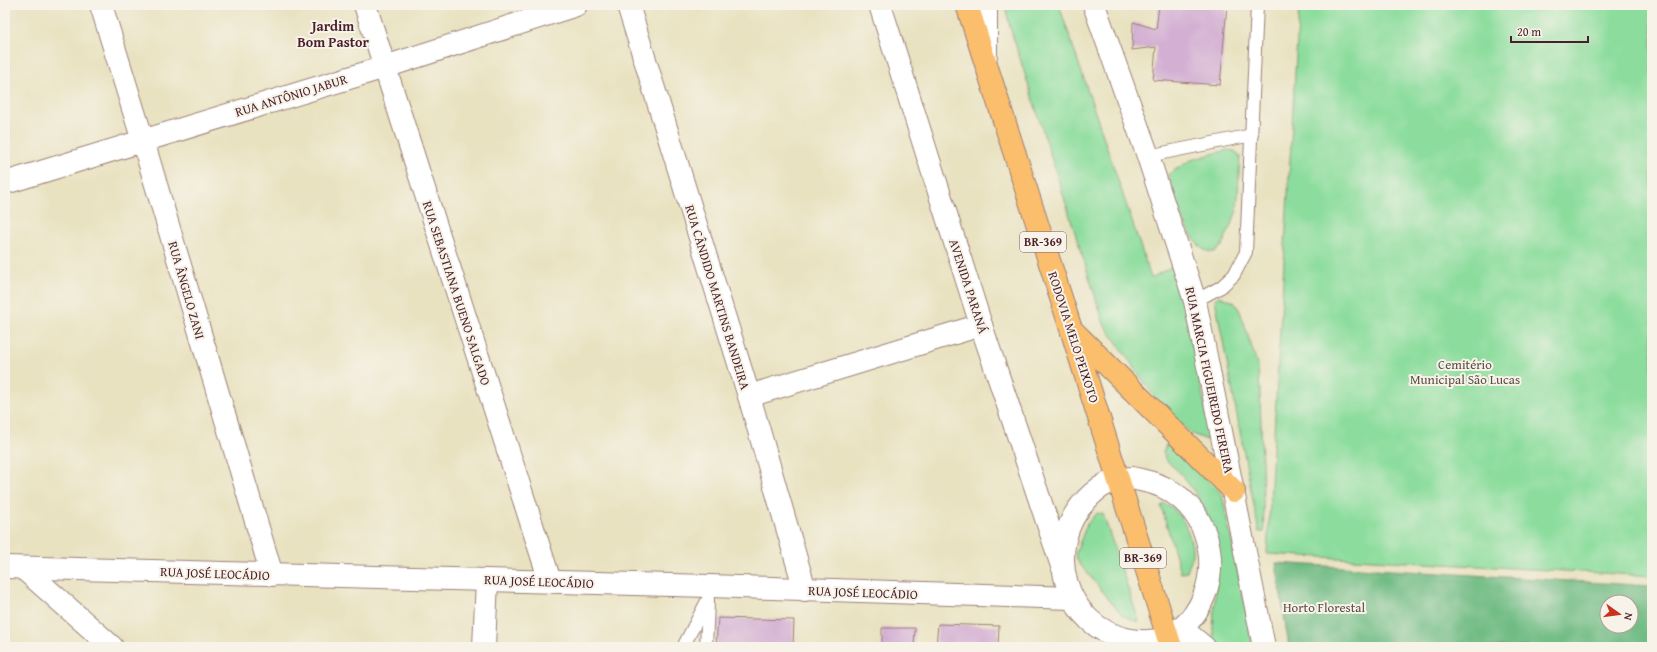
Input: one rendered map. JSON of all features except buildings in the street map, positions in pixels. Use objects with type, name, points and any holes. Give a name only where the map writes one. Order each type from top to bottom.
[{"type":"main road","name":"RODOVIA MELO PEIXOTO","points":[[967,5],[1118,479],[1173,638]]},
{"type":"main road","name":"BR-369","points":[[1071,329],[1234,491]]},
{"type":"street","name":"RUA ÂNGELO ZANI","points":[[102,5],[272,575]]},
{"type":"street","name":"RUA SEBASTIANA BUENO SALGADO","points":[[365,5],[550,581]]},
{"type":"street","name":"RUA ANTÔNIO JABUR","points":[[5,183],[385,67],[576,5]]},
{"type":"street","name":"RUA CÂNDIDO MARTINS BANDEIRA","points":[[628,5],[749,396],[806,590]]},
{"type":"street","name":"AVENIDA PARANÁ","points":[[880,5],[981,324],[1062,566]]},
{"type":"street","points":[[986,5],[986,64]]},
{"type":"street","name":"RUA MARCIA FIGUEIREDO FEREIRA","points":[[1094,5],[1148,156],[1196,301],[1264,647]]},
{"type":"street","points":[[749,396],[981,324]]},
{"type":"street","points":[[1173,638],[1200,606],[1209,579],[1211,565],[1207,536],[1201,523],[1193,512],[1184,501],[1172,492],[1160,485],[1146,481],[1118,479],[1098,489],[1086,500],[1075,513],[1066,533],[1063,543],[1062,566],[1072,598],[1082,612],[1095,625],[1124,639],[1154,641],[1173,638],[1204,647]]},
{"type":"street","points":[[14,567],[112,647]]},
{"type":"street","name":"RUA JOSÉ LEOCÁDIO","points":[[14,567],[272,575],[550,581],[1072,598]]},
{"type":"street","points":[[484,647],[487,580]]},
{"type":"lane","points":[[1196,301],[1221,287],[1234,275],[1246,252],[1257,5]]},
{"type":"lane","points":[[1148,156],[1252,135]]},
{"type":"lane","points":[[683,647],[708,598],[706,647]]},
{"type":"green space","points":[[1005,5],[1059,5],[1151,278],[1175,265],[1211,435],[1207,440],[1192,434],[1156,399],[1104,324],[1010,27]]},
{"type":"green space","name":"Cemitério Municipal São Lucas","points":[[1299,5],[1652,5],[1652,576],[1267,554]]},
{"type":"green space","points":[[1227,150],[1235,151],[1240,157],[1237,211],[1222,246],[1215,252],[1209,252],[1197,243],[1186,225],[1176,203],[1169,174],[1191,160]]},
{"type":"green space","points":[[1219,296],[1234,302],[1240,311],[1258,367],[1264,532],[1259,532],[1215,299]]},
{"type":"green space","points":[[1166,445],[1172,446],[1178,450],[1222,494],[1253,647],[1214,647],[1213,628],[1217,568],[1210,521],[1199,498],[1181,474],[1165,459],[1163,452]]},
{"type":"green space","points":[[1164,504],[1170,506],[1180,516],[1190,538],[1192,553],[1187,572],[1181,573],[1161,506]]},
{"type":"green space","points":[[1097,513],[1103,514],[1139,621],[1138,622],[1122,615],[1079,563],[1075,555],[1087,524]]},
{"type":"green space","name":"Horto Florestal","points":[[1276,563],[1652,586],[1652,647],[1289,647]]},
{"type":"district","name":"Jardim Bom Pastor","points":[[333,34]]}]
